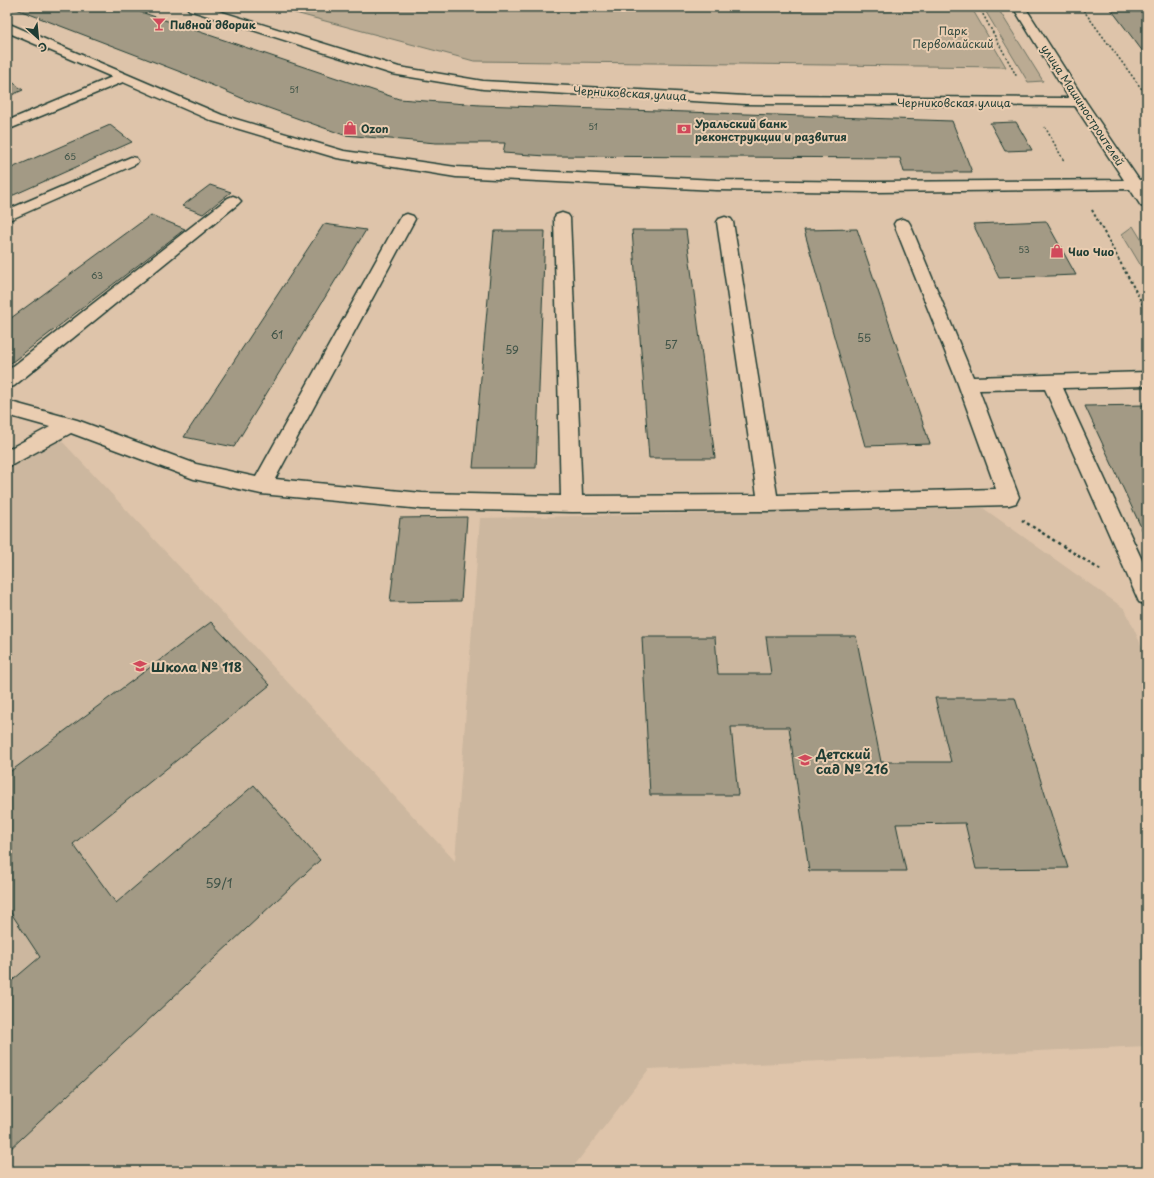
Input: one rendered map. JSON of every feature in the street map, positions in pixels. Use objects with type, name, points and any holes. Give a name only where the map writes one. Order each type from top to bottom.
[{"type":"street","name":"Черниковская улица","points":[[192,7],[397,71],[483,85],[745,100],[1079,102]]},
{"type":"street","name":"улица Машиностроителей","points":[[1019,7],[1079,102],[1141,184],[1147,203]]},
{"type":"street","points":[[7,27],[217,118],[335,153],[456,172],[716,185],[883,186],[1141,184]]},
{"type":"street","points":[[7,126],[124,77]]},
{"type":"street","points":[[7,216],[131,161]]},
{"type":"street","points":[[7,381],[233,201]]},
{"type":"street","points":[[562,218],[572,504]]},
{"type":"street","points":[[261,486],[407,219]]},
{"type":"street","points":[[725,222],[768,503]]},
{"type":"street","points":[[7,408],[70,425],[194,471],[261,486],[422,501],[572,504],[768,503],[1009,497],[967,384],[902,224]]},
{"type":"street","points":[[967,384],[1147,379]]},
{"type":"street","points":[[1051,381],[1147,594]]},
{"type":"street","points":[[7,459],[70,425]]},
{"type":"path","points":[[1081,7],[1147,96]]},
{"type":"path","points":[[987,497],[1107,574]]},
{"type":"shaded area","points":[[60,439],[455,861],[480,518],[983,508],[1125,609],[1147,658],[1147,1046],[649,1069],[570,1171],[7,1171],[7,470]]},
{"type":"green space","name":"Парк Первомайский","points":[[273,7],[971,7],[1006,67],[474,61]]},
{"type":"green space","points":[[983,7],[997,7],[1043,81],[1028,82]]},
{"type":"green space","points":[[1133,226],[1147,249],[1147,276],[1122,234]]},
{"type":"building","points":[[11,7],[126,7],[399,99],[480,105],[952,121],[972,172],[904,172],[900,158],[546,156],[503,153],[505,143],[436,143],[344,135],[246,100],[191,76]]},
{"type":"building","points":[[1110,8],[1147,8],[1147,57]]},
{"type":"building","points":[[7,78],[23,90],[7,97]]},
{"type":"building","points":[[1016,122],[1032,150],[1005,151],[990,123]]},
{"type":"building","points":[[110,125],[132,142],[7,198],[7,170]]},
{"type":"building","points":[[210,185],[231,192],[203,214],[182,206]]},
{"type":"building","points":[[151,215],[185,229],[7,366],[7,321]]},
{"type":"building","points":[[1046,221],[1076,275],[999,278],[973,224]]},
{"type":"building","points":[[324,224],[366,230],[234,447],[184,437]]},
{"type":"building","points":[[857,229],[930,444],[865,446],[804,230]]},
{"type":"building","points":[[632,230],[686,230],[715,458],[649,458]]},
{"type":"building","points":[[494,231],[545,231],[536,468],[473,468]]},
{"type":"building","points":[[1147,405],[1147,540],[1085,406]]},
{"type":"building","points":[[467,517],[461,601],[390,602],[400,518]]},
{"type":"building","points":[[211,622],[270,685],[73,844],[116,903],[254,785],[320,860],[7,1152],[7,985],[40,957],[7,907],[7,774]]},
{"type":"building","points":[[766,636],[856,636],[881,762],[951,762],[935,698],[1015,698],[1068,868],[976,869],[965,823],[896,824],[906,871],[809,871],[789,727],[731,727],[738,795],[650,795],[642,637],[715,637],[718,674],[771,674]]},
{"type":"place","name":"Пивной дворик","points":[[159,24]]},
{"type":"place","name":"Ozon","points":[[350,128]]},
{"type":"place","name":"Уральский банк реконструкции и развития","points":[[684,129]]},
{"type":"place","name":"Чио Чио","points":[[1057,251]]},
{"type":"place","name":"Школа № 118","points":[[140,666]]},
{"type":"place","name":"Детский сад № 216","points":[[805,760]]}]
